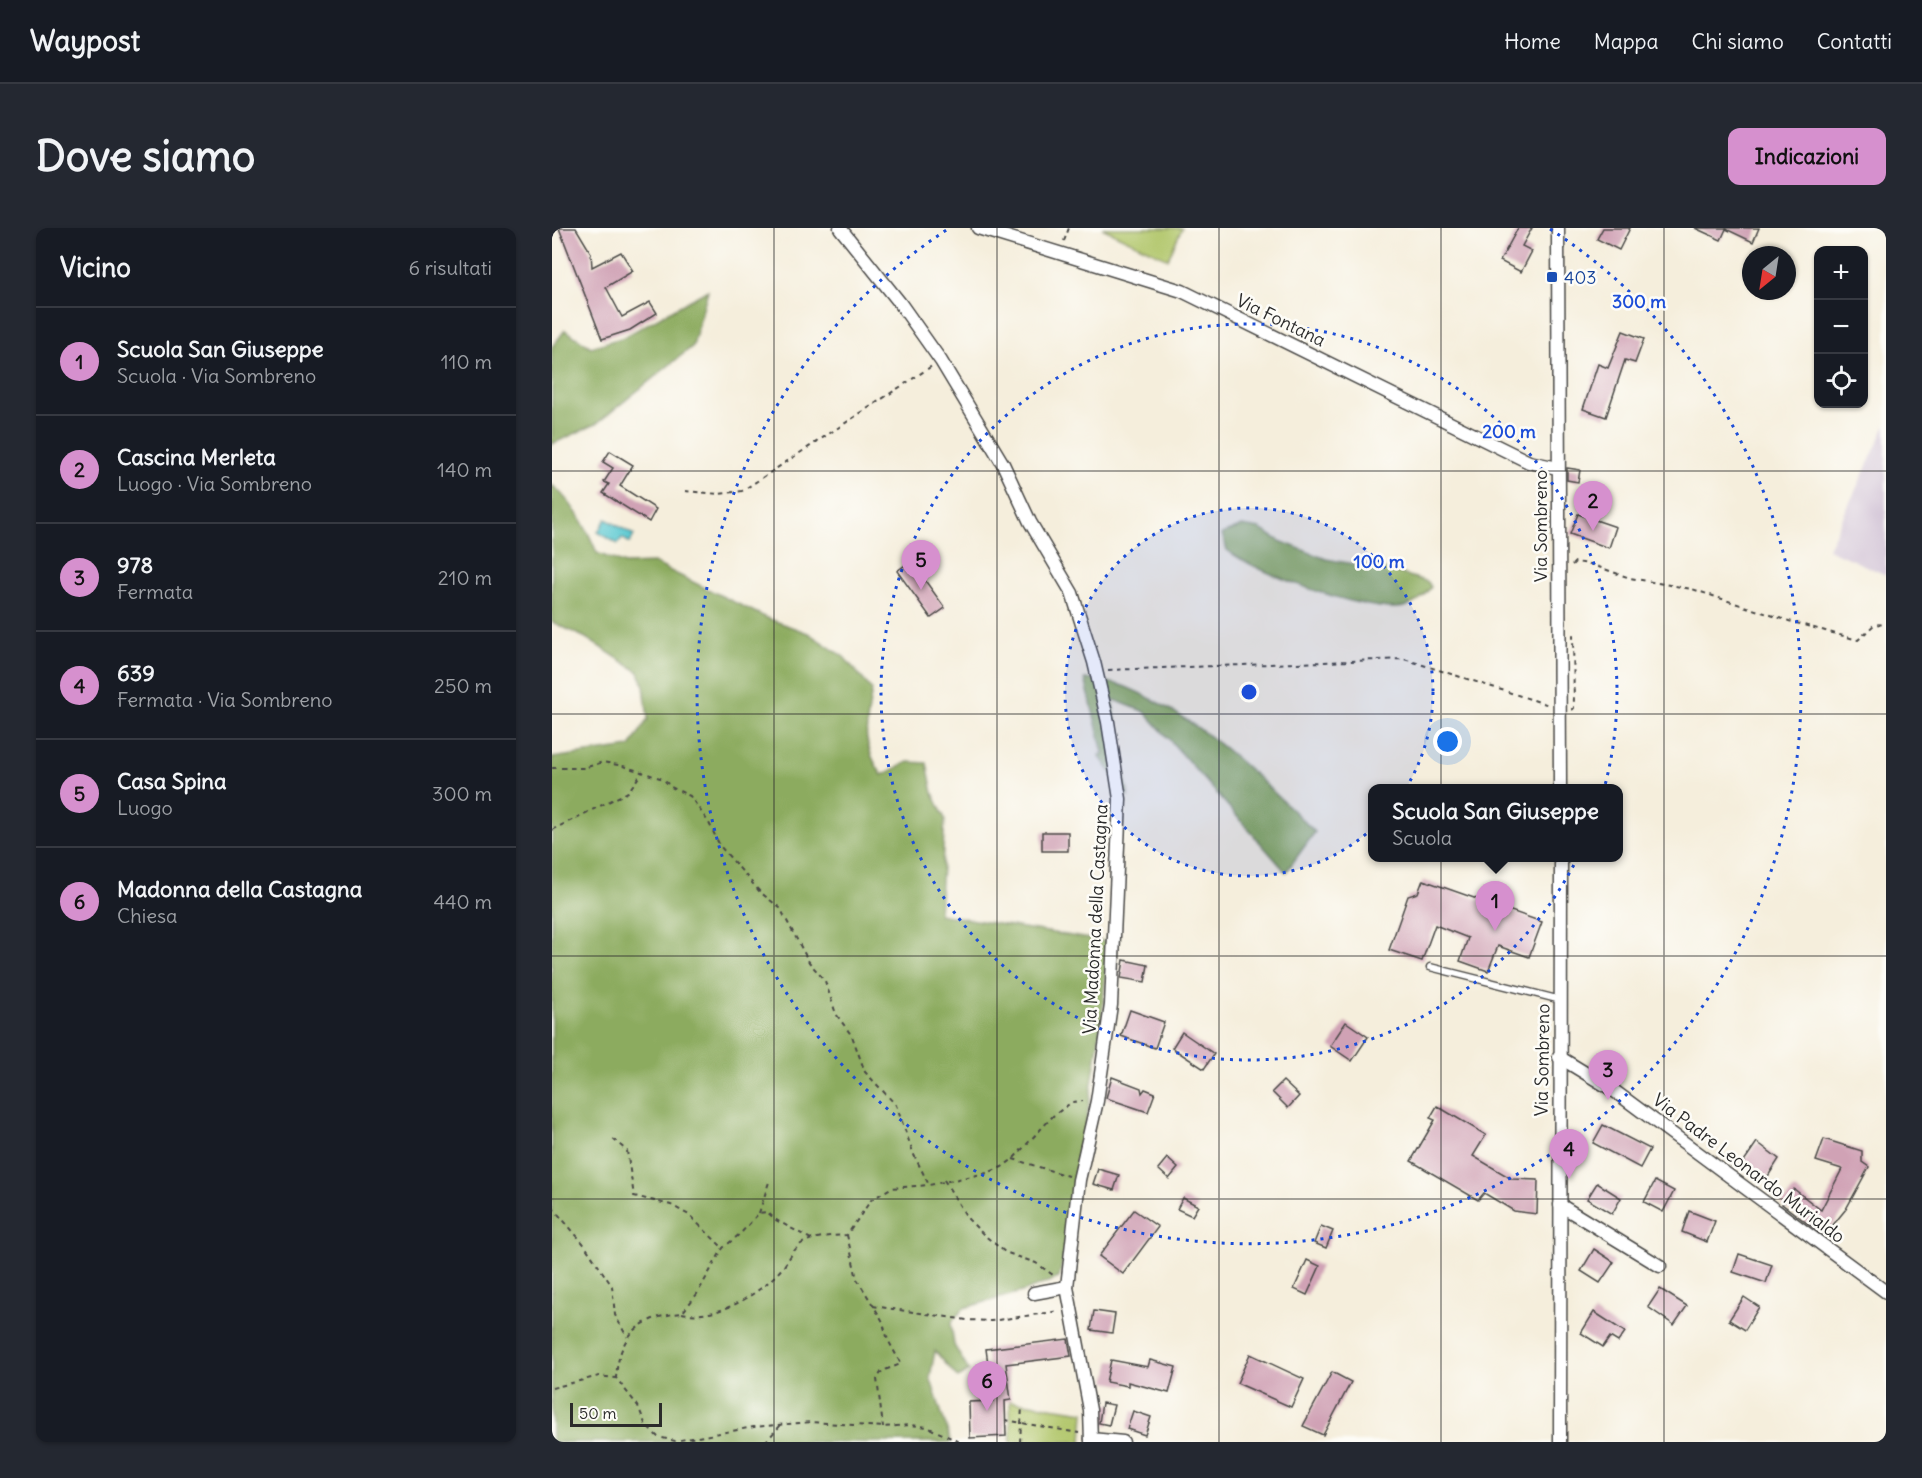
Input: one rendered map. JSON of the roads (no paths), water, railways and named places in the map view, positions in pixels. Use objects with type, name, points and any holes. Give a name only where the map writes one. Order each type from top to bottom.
[{"type":"street","name":"Via Madonna della Castagna","points":[[840,228],[900,303],[941,361],[1003,464],[1030,522],[1072,593],[1108,722],[1120,799],[1111,1005],[1097,1101],[1079,1180],[1067,1283],[1069,1310],[1090,1410],[1091,1439]]},
{"type":"street","name":"Via Fontana","points":[[978,228],[1182,291],[1529,462],[1558,468]]},
{"type":"street","name":"Via Sombreno","points":[[1558,228],[1560,784]]},
{"type":"street","name":"Via Sombreno","points":[[1560,1442],[1561,862]]},
{"type":"street","name":"Via Padre Leonardo Murialdo","points":[[1559,1057],[1612,1090],[1886,1292]]},
{"type":"street","points":[[1560,1205],[1660,1266]]},
{"type":"street","points":[[1034,1293],[1067,1283]]},
{"type":"street","points":[[1091,1439],[1123,1442]]},
{"type":"lane","points":[[1430,967],[1561,1000]]},
{"type":"water","points":[[606,519],[634,535],[630,543],[622,538],[618,544],[598,532]]},
{"type":"place","name":"403","points":[[1552,277]]},
{"type":"place","name":"Cascina Merleta","points":[[1593,531]]},
{"type":"place","name":"Casa Spina","points":[[921,590]]},
{"type":"place","name":"Scuola San Giuseppe","points":[[1495,931]]},
{"type":"place","name":"978","points":[[1608,1100]]},
{"type":"place","name":"639","points":[[1569,1179]]},
{"type":"place","name":"Madonna della Castagna","points":[[987,1411]]}]
